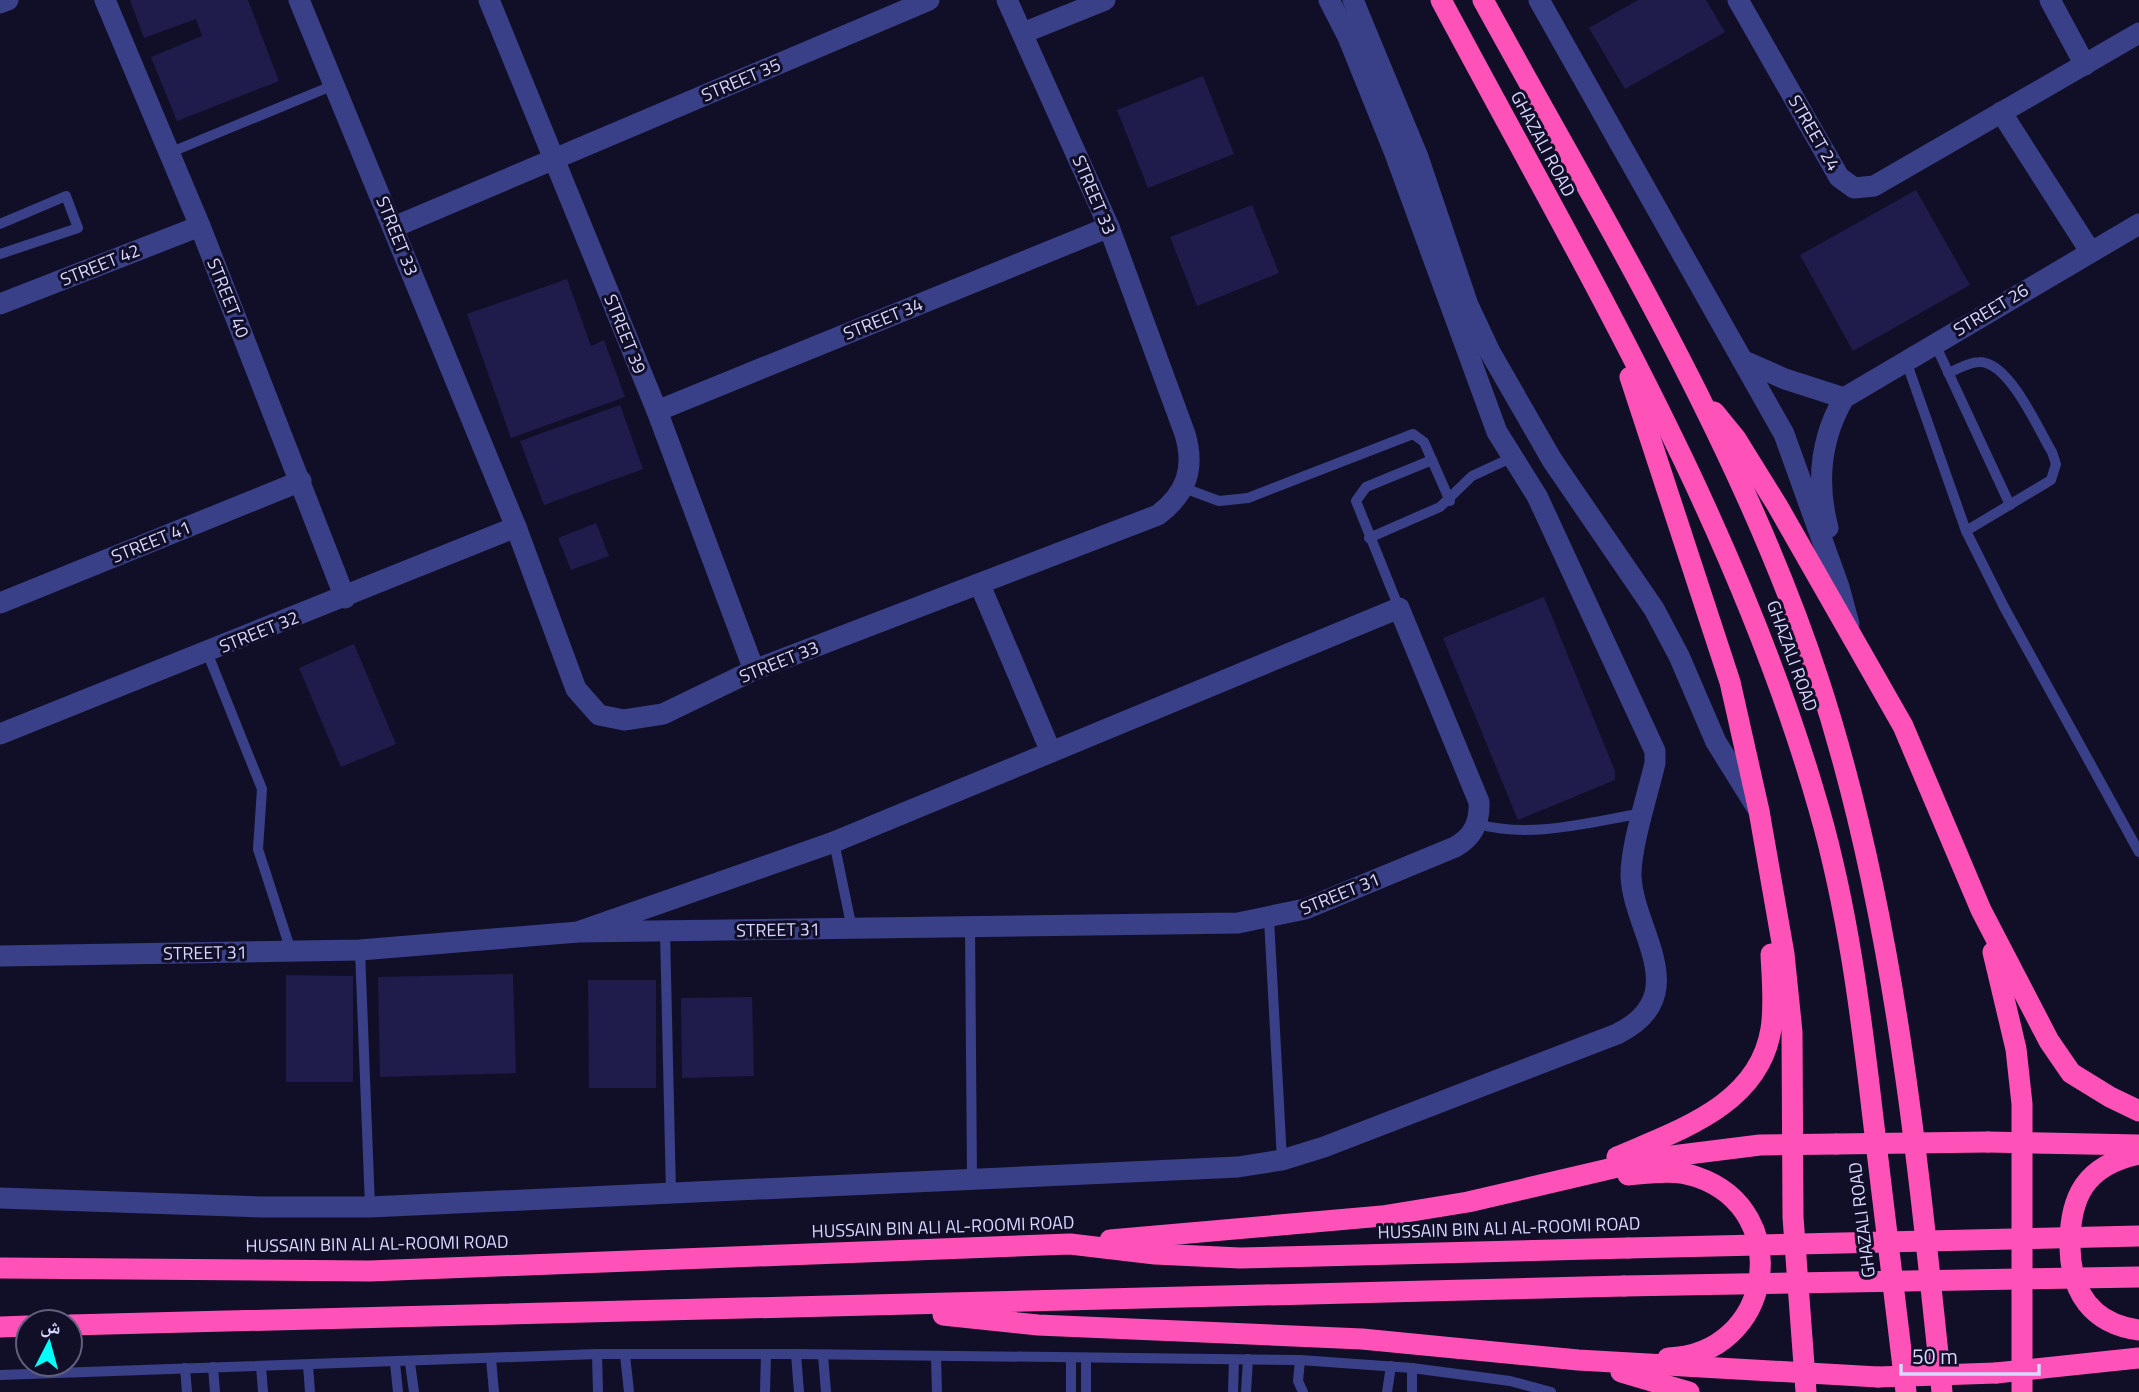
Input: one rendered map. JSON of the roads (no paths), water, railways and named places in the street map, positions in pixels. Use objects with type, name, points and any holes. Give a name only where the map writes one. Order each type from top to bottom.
[{"type":"highway","name":"GHAZALI ROAD","points":[[1441,0],[1694,478],[1755,618],[1791,715],[1820,814],[1844,914],[1861,1016],[1906,1392]]},
{"type":"highway","name":"GHAZALI ROAD","points":[[1483,0],[1696,388],[1789,596],[1819,682],[1857,814],[1880,911],[1921,1191],[1942,1392]]},
{"type":"highway","points":[[1611,319],[1730,682],[1759,811],[1784,954],[1792,1032],[1793,1217],[1805,1383]]},
{"type":"highway","points":[[1696,388],[1736,439],[1903,726],[1981,910],[2049,1041],[2071,1073],[2139,1111]]},
{"type":"highway","points":[[1553,1182],[1640,1147],[1724,1106],[1749,1080],[1766,1048],[1773,1015],[1770,877]]},
{"type":"highway","points":[[1981,910],[2016,1049],[2023,1142],[2022,1392]]},
{"type":"highway","points":[[1070,1244],[1382,1216],[1468,1202],[1656,1158],[1760,1144],[2023,1142],[2139,1145]]},
{"type":"highway","points":[[2139,1154],[2114,1161],[2093,1176],[2077,1195],[2069,1218],[2070,1269],[2077,1288],[2094,1310],[2105,1319],[2139,1330]]},
{"type":"highway","points":[[1553,1182],[1667,1172],[1696,1177],[1734,1200],[1751,1224],[1760,1252],[1756,1295],[1742,1321],[1721,1341],[1680,1357],[1578,1360]]},
{"type":"highway","name":"HUSSAIN BIN ALI AL-ROOMI ROAD","points":[[0,1268],[370,1270],[1070,1244],[1155,1254],[1240,1258],[2139,1236]]},
{"type":"highway","points":[[84,1325],[1624,1286],[2139,1278]]},
{"type":"highway","points":[[890,1306],[1038,1325],[1362,1339],[1805,1383],[1878,1377],[1996,1373],[2139,1358]]},
{"type":"highway","points":[[1578,1360],[1689,1392]]},
{"type":"street","points":[[0,4],[8,0]]},
{"type":"street","name":"STREET 40","points":[[106,0],[200,226],[345,598]]},
{"type":"street","name":"STREET 33","points":[[299,0],[516,527],[576,689],[598,715],[624,720],[663,714],[754,670],[1158,515],[1173,503],[1184,488],[1190,470],[1187,442],[1109,227],[1007,0]]},
{"type":"street","name":"STREET 39","points":[[489,0],[657,411],[754,670]]},
{"type":"street","name":"STREET 35","points":[[394,228],[929,0]]},
{"type":"street","points":[[1023,33],[1105,0]]},
{"type":"street","points":[[0,1198],[261,1207],[370,1207],[1238,1167],[1282,1160],[1324,1147],[1604,1039],[1635,1023],[1653,998],[1656,974],[1653,947],[1631,881],[1632,862],[1655,763],[1653,745],[1537,496],[1497,432],[1394,151],[1348,37],[1329,0]]},
{"type":"street","points":[[1353,0],[1418,157],[1468,305],[1490,352],[1552,460],[1654,609],[1679,656],[1716,742],[1759,811]]},
{"type":"street","points":[[1539,0],[1784,434],[1839,587],[1852,636]]},
{"type":"street","name":"STREET 24","points":[[1738,0],[1839,177],[1854,188],[1874,186],[2139,33]]},
{"type":"street","points":[[2050,0],[2085,65]]},
{"type":"street","points":[[2000,112],[2090,251]]},
{"type":"street","name":"STREET 26","points":[[1844,398],[2090,251],[2139,225]]},
{"type":"street","name":"STREET 42","points":[[0,304],[200,226]]},
{"type":"street","name":"STREET 34","points":[[657,411],[1109,227]]},
{"type":"street","points":[[1742,360],[1785,379],[1844,398],[1824,440],[1821,471],[1825,517],[1837,562],[1839,587]]},
{"type":"street","name":"STREET 41","points":[[0,603],[301,481]]},
{"type":"street","name":"STREET 32","points":[[0,734],[345,598],[516,527]]},
{"type":"street","points":[[980,585],[1051,752]]},
{"type":"street","points":[[1399,608],[1477,792],[1480,813],[1477,824]]},
{"type":"street","name":"STREET 31","points":[[578,932],[834,842],[1399,608]]},
{"type":"street","name":"STREET 31","points":[[0,956],[360,950],[578,932],[1208,924],[1269,919],[1306,909],[1455,847],[1467,839],[1477,824]]},
{"type":"lane","points":[[169,152],[334,85]]},
{"type":"lane","points":[[0,224],[66,196],[78,228],[0,254]]},
{"type":"lane","points":[[1935,344],[2010,505]]},
{"type":"lane","points":[[1906,361],[1966,531],[2004,607],[2139,852]]},
{"type":"lane","points":[[1948,373],[1982,361],[1998,367],[2052,453],[2056,464],[2051,480],[1966,531]]},
{"type":"lane","points":[[1184,488],[1219,500],[1248,498],[1413,434],[1421,438],[1450,501]]},
{"type":"lane","points":[[1369,538],[1450,501],[1472,476],[1511,458]]},
{"type":"lane","points":[[1399,608],[1357,507],[1361,491],[1432,460]]},
{"type":"lane","points":[[207,652],[262,789],[258,849],[290,951]]},
{"type":"lane","points":[[1477,824],[1527,831],[1644,813]]},
{"type":"lane","points":[[834,842],[852,929]]},
{"type":"lane","points":[[1269,919],[1282,1160]]},
{"type":"lane","points":[[970,927],[972,1179]]},
{"type":"lane","points":[[665,931],[671,1193]]},
{"type":"lane","points":[[360,950],[370,1207]]},
{"type":"lane","points":[[597,1354],[598,1392]]},
{"type":"lane","points":[[0,1376],[214,1367],[410,1363],[597,1354],[796,1354],[1300,1360],[1412,1367],[1510,1381],[1551,1392]]},
{"type":"lane","points":[[625,1354],[629,1392]]},
{"type":"lane","points":[[765,1354],[765,1392]]},
{"type":"lane","points":[[796,1354],[799,1392]]},
{"type":"lane","points":[[823,1355],[826,1392]]},
{"type":"lane","points":[[936,1357],[937,1392]]},
{"type":"lane","points":[[491,1359],[494,1392]]},
{"type":"lane","points":[[1070,1392],[1071,1359]]},
{"type":"lane","points":[[1086,1359],[1086,1392]]},
{"type":"lane","points":[[1246,1392],[1248,1359]]},
{"type":"lane","points":[[1233,1392],[1234,1360]]},
{"type":"lane","points":[[1300,1360],[1298,1381],[1303,1392]]},
{"type":"lane","points":[[395,1363],[398,1392]]},
{"type":"lane","points":[[410,1363],[414,1392]]},
{"type":"lane","points":[[308,1365],[310,1392]]},
{"type":"lane","points":[[261,1366],[263,1392]]},
{"type":"lane","points":[[1387,1392],[1391,1366]]},
{"type":"lane","points":[[214,1367],[215,1392]]},
{"type":"lane","points":[[1412,1367],[1412,1392]]},
{"type":"lane","points":[[185,1368],[187,1392]]}]
